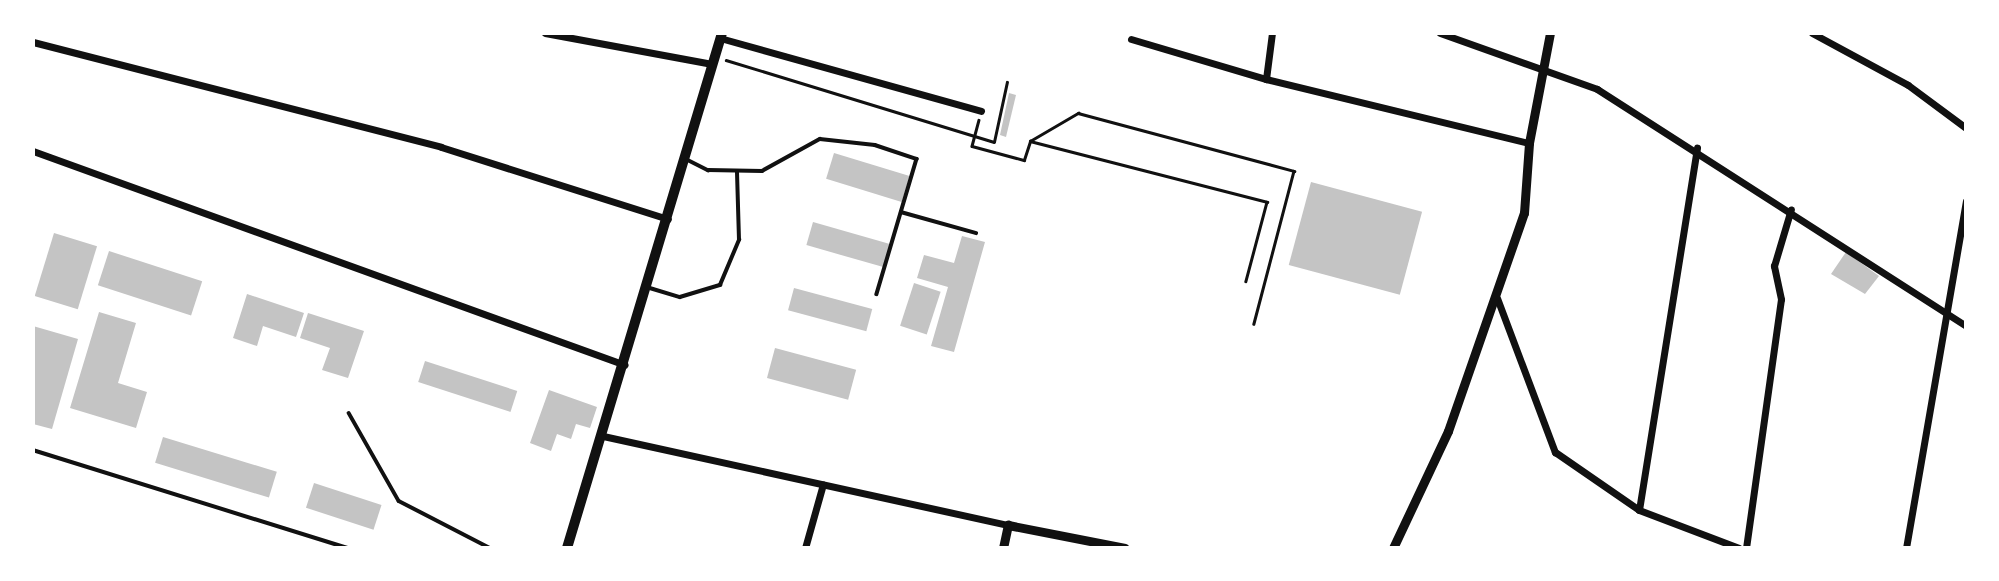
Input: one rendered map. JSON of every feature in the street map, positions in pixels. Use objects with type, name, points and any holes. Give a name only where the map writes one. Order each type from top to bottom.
[{"type":"main road","points":[[566,548],[650,288],[712,60],[721,36]]},
{"type":"street","points":[[545,33],[712,60]]},
{"type":"street","points":[[1266,79],[1272,33]]},
{"type":"street","points":[[1440,33],[1546,67],[1597,89],[1698,148],[1966,326]]},
{"type":"street","points":[[1393,548],[1448,431],[1497,298],[1524,213],[1529,143],[1546,67],[1550,33]]},
{"type":"street","points":[[1812,33],[1908,85],[1966,128]]},
{"type":"street","points":[[721,36],[981,111]]},
{"type":"street","points":[[1131,39],[1266,79],[1529,143]]},
{"type":"street","points":[[33,43],[441,146],[668,220]]},
{"type":"street","points":[[1639,510],[1698,148]]},
{"type":"street","points":[[33,151],[625,365]]},
{"type":"street","points":[[1906,548],[1966,201]]},
{"type":"street","points":[[1746,548],[1781,299],[1774,266],[1791,209]]},
{"type":"street","points":[[1497,298],[1555,452],[1639,510],[1740,548]]},
{"type":"street","points":[[603,436],[1125,548]]},
{"type":"street","points":[[804,548],[823,484]]},
{"type":"street","points":[[1003,548],[1008,525]]},
{"type":"lane","points":[[687,159],[737,172],[762,171],[813,139],[876,145],[917,159],[877,294]]},
{"type":"lane","points":[[650,288],[680,297],[720,285],[739,240],[737,172]]},
{"type":"lane","points":[[901,212],[976,233]]},
{"type":"lane","points":[[349,413],[399,500],[490,548]]},
{"type":"lane","points":[[33,450],[348,548]]},
{"type":"path","points":[[712,60],[993,142],[1007,82]]},
{"type":"path","points":[[972,146],[1024,160],[1030,141],[1078,113],[1294,171],[1254,324]]},
{"type":"path","points":[[1030,141],[1267,202],[1247,281]]},
{"type":"building","points":[[1009,93],[1016,95],[1006,137],[1000,135]]},
{"type":"building","points":[[834,153],[910,176],[902,202],[826,179]]},
{"type":"building","points":[[1311,182],[1422,212],[1400,295],[1289,265]]},
{"type":"building","points":[[813,222],[890,244],[883,267],[806,245]]},
{"type":"building","points":[[54,233],[97,246],[78,309],[35,296]]},
{"type":"building","points":[[962,236],[985,242],[954,352],[931,346],[948,287],[917,278],[924,255],[954,263]]},
{"type":"building","points":[[109,251],[202,281],[191,316],[98,285]]},
{"type":"building","points":[[1846,252],[1879,276],[1865,294],[1831,274]]},
{"type":"building","points":[[914,283],[941,292],[927,334],[900,326]]},
{"type":"building","points":[[794,288],[872,309],[866,331],[788,310]]},
{"type":"building","points":[[247,294],[304,313],[296,337],[263,326],[257,346],[233,338]]},
{"type":"building","points":[[99,312],[136,323],[118,383],[147,392],[136,428],[70,408]]},
{"type":"building","points":[[308,313],[364,331],[348,378],[322,370],[330,348],[300,338]]},
{"type":"building","points":[[33,326],[78,339],[52,429],[33,424]]},
{"type":"building","points":[[775,348],[856,370],[848,400],[767,378]]},
{"type":"building","points":[[425,361],[517,391],[510,412],[418,382]]},
{"type":"building","points":[[549,390],[597,407],[590,428],[576,424],[571,439],[557,434],[551,451],[530,443]]},
{"type":"building","points":[[163,437],[277,472],[269,498],[155,463]]},
{"type":"building","points":[[314,483],[382,505],[373,530],[306,508]]}]
